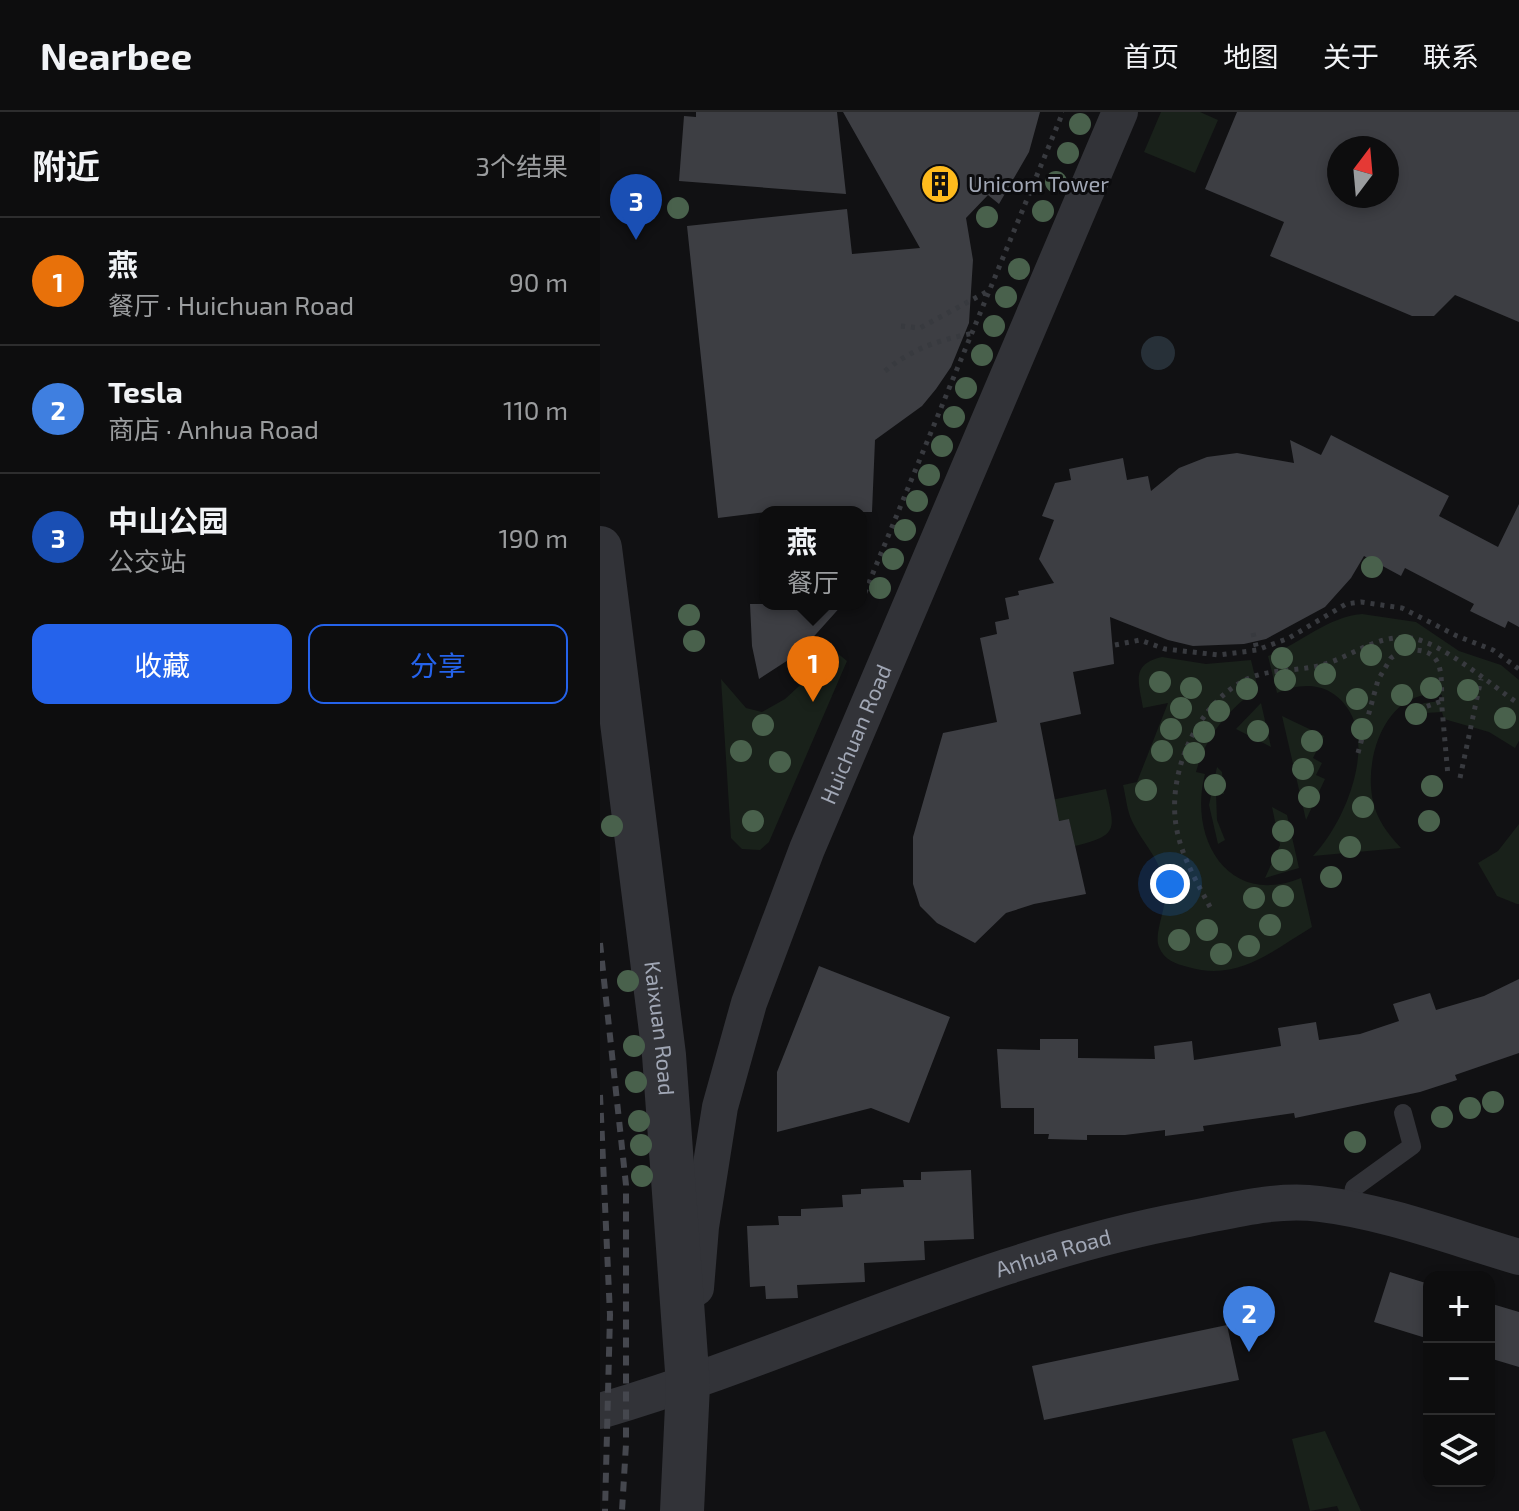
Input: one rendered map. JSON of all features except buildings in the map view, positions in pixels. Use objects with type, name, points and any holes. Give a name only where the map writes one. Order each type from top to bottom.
[{"type":"street","name":"Huichuan Road","points":[[680,1388],[720,1107],[749,1003],[807,849],[1120,112]]},
{"type":"street","name":"Kaixuan Road","points":[[600,548],[664,1055],[680,1388],[682,1511]]},
{"type":"street","points":[[600,701],[680,1388]]},
{"type":"street","name":"Anhua Road","points":[[600,1411],[680,1388],[1050,1250],[1129,1230],[1263,1205],[1318,1203],[1350,1209],[1519,1257]]},
{"type":"lane","points":[[1350,1209],[1354,1188],[1412,1146],[1403,1113]]},
{"type":"path","points":[[867,588],[1063,112]]},
{"type":"path","points":[[901,326],[920,328],[992,288]]},
{"type":"path","points":[[885,371],[905,355],[939,339],[974,333]]},
{"type":"path","points":[[1115,645],[1140,640],[1165,649],[1219,655],[1257,650],[1289,638],[1346,604],[1361,602],[1402,608],[1493,650],[1519,669]]},
{"type":"path","points":[[1253,633],[1257,650]]},
{"type":"path","points":[[1210,907],[1178,835],[1174,807],[1184,756],[1199,725],[1225,693],[1249,678],[1324,665],[1371,643],[1396,638],[1425,641],[1519,704]]},
{"type":"path","points":[[1358,753],[1378,680],[1391,658],[1401,651],[1423,651],[1434,658],[1444,679],[1442,701],[1448,776]]},
{"type":"path","points":[[1460,778],[1481,679]]},
{"type":"path","points":[[1408,713],[1442,701]]},
{"type":"shaded area","points":[[1161,112],[1200,112],[1218,120],[1195,173],[1144,152]]},
{"type":"shaded area","points":[[1158,336],[1170,341],[1175,353],[1170,365],[1158,370],[1146,365],[1141,353],[1146,341]]},
{"type":"shaded area","points":[[1362,614],[1416,622],[1459,651],[1501,665],[1519,680],[1519,741],[1515,748],[1489,732],[1444,719],[1442,712],[1426,713],[1412,720],[1407,711],[1424,703],[1441,701],[1442,695],[1423,695],[1407,702],[1393,713],[1383,728],[1376,746],[1371,783],[1377,814],[1401,848],[1313,856],[1337,822],[1347,800],[1355,777],[1357,731],[1349,711],[1328,691],[1306,686],[1277,693],[1268,656],[1325,625]]},
{"type":"shaded area","points":[[836,652],[847,661],[769,842],[760,850],[742,849],[731,838],[721,679],[746,708],[762,712],[785,699]]},
{"type":"shaded area","points":[[1162,657],[1206,664],[1251,660],[1258,689],[1237,705],[1220,724],[1196,772],[1205,774],[1201,798],[1203,821],[1209,843],[1219,861],[1234,875],[1253,883],[1275,885],[1301,878],[1312,927],[1254,962],[1239,967],[1206,971],[1188,967],[1167,958],[1159,947],[1165,895],[1163,877],[1130,817],[1123,785],[1137,782],[1168,703],[1143,708],[1140,690],[1139,676],[1145,664]]},
{"type":"shaded area","points":[[1261,703],[1271,747],[1236,729]]},
{"type":"shaded area","points":[[1282,716],[1324,736],[1313,758],[1322,763],[1316,775],[1325,779],[1306,820]]},
{"type":"shaded area","points":[[1217,767],[1222,772],[1224,794],[1216,793],[1217,820],[1225,840],[1218,844],[1209,805]]},
{"type":"shaded area","points":[[1106,789],[1112,822],[1110,829],[1100,838],[1075,846],[1069,820],[1055,821],[1051,800]]},
{"type":"shaded area","points":[[1272,807],[1287,815],[1299,868],[1265,878],[1280,845]]},
{"type":"shaded area","points":[[1519,824],[1517,904],[1497,896],[1478,863],[1498,851]]},
{"type":"shaded area","points":[[1325,1431],[1361,1511],[1339,1511],[1337,1506],[1310,1511],[1292,1439]]},
{"type":"railway","points":[[600,943],[626,1185],[626,1444],[622,1511]]},
{"type":"railway","points":[[600,1095],[610,1315],[605,1511]]},
{"type":"place","name":"Unicom Tower","points":[[940,184]]},
{"type":"place","name":"中山公园","points":[[636,240]]},
{"type":"place","name":"燕","points":[[813,702]]},
{"type":"place","name":"Tesla","points":[[1249,1352]]}]
